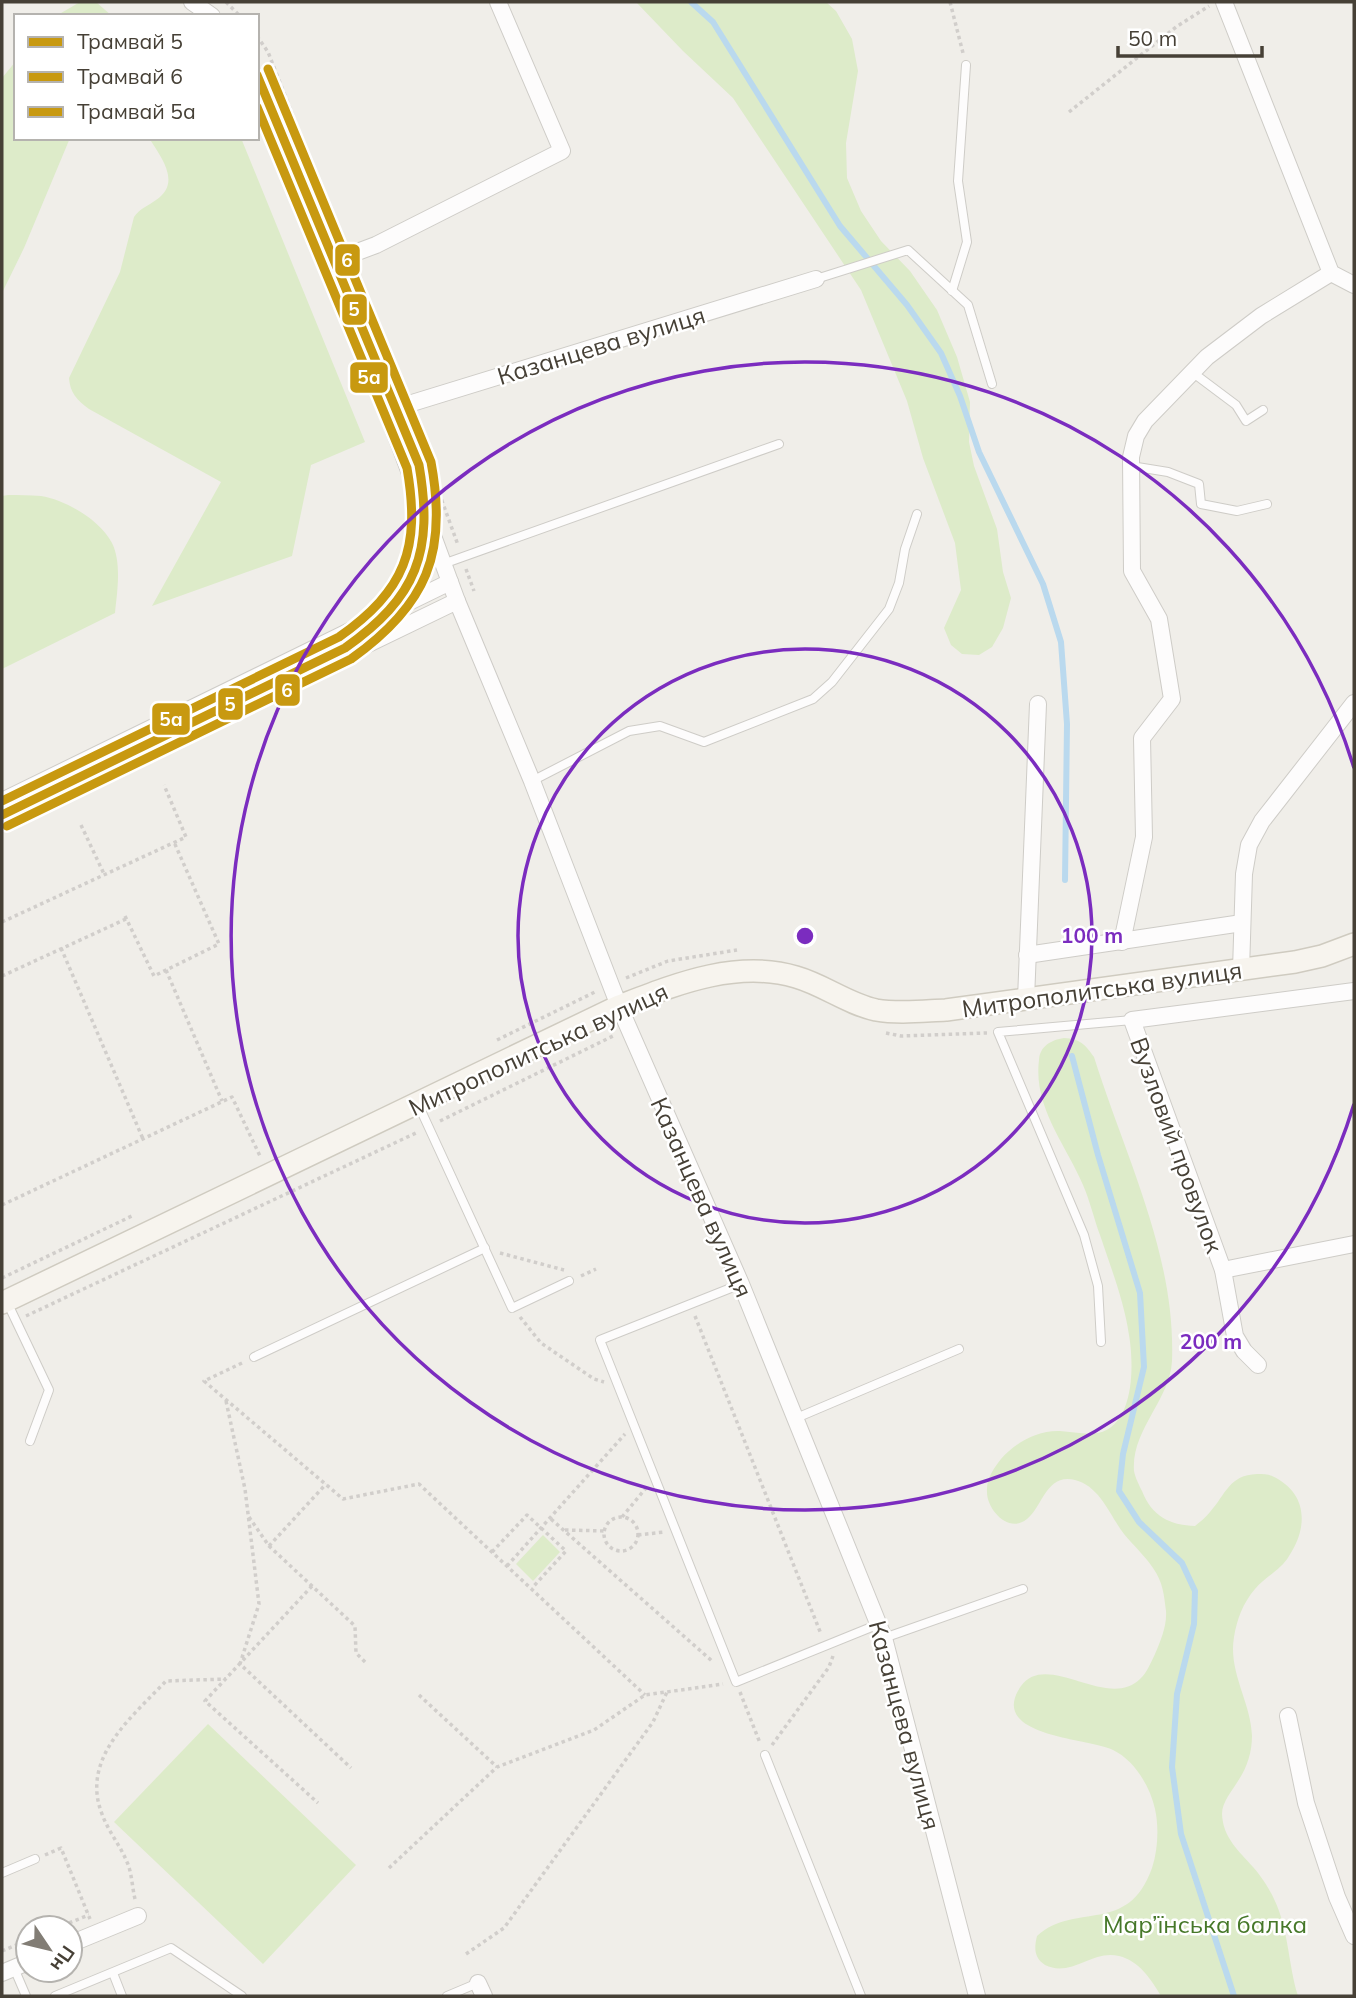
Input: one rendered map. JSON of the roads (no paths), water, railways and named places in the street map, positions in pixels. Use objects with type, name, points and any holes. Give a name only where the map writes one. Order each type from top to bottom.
[{"type":"main road","name":"Митрополитська вулиця","points":[[4,1302],[619,1006],[698,979],[761,971],[795,976],[875,1009],[896,1012],[946,1010],[1241,970],[1322,956],[1354,944]]},
{"type":"street","points":[[328,263],[376,246],[562,151],[498,2]]},
{"type":"street","points":[[1224,2],[1331,273],[1354,285]]},
{"type":"street","name":"Казанцева вулиця","points":[[259,87],[457,601],[532,782],[619,1006],[741,1284],[882,1631],[977,1996]]},
{"type":"street","points":[[1122,942],[1144,837],[1142,738],[1172,699],[1158,620],[1132,571],[1131,466],[1136,436],[1144,421],[1207,357],[1261,316],[1331,273]]},
{"type":"street","name":"Казанцева вулиця","points":[[386,411],[816,279]]},
{"type":"street","points":[[2,801],[450,582]]},
{"type":"street","points":[[2,821],[457,601]]},
{"type":"street","points":[[1241,970],[1244,874],[1249,845],[1262,821],[1354,703]]},
{"type":"street","points":[[1026,999],[1038,704]]},
{"type":"street","points":[[1027,955],[1242,923]]},
{"type":"street","points":[[1132,1020],[1354,991]]},
{"type":"street","name":"Вузловий провулок","points":[[1132,1020],[1223,1270],[1236,1336],[1244,1351],[1258,1365]]},
{"type":"street","name":"Вузловий провулок","points":[[1223,1270],[1354,1244]]},
{"type":"street","points":[[1288,1716],[1306,1803],[1337,1897],[1354,1936]]},
{"type":"street","points":[[84,1938],[138,1916]]},
{"type":"lane","points":[[952,291],[967,242],[958,181],[966,65]]},
{"type":"lane","points":[[816,279],[908,250],[968,305],[992,384]]},
{"type":"lane","points":[[1192,372],[1236,405],[1246,421],[1263,410]]},
{"type":"lane","points":[[443,564],[779,444]]},
{"type":"lane","points":[[1131,466],[1168,472],[1199,484],[1201,504],[1237,511],[1267,504]]},
{"type":"lane","points":[[532,782],[629,731],[660,726],[704,743],[813,699],[832,682],[889,609],[899,583],[905,549],[917,514]]},
{"type":"lane","points":[[1101,1342],[1098,1286],[1084,1235],[998,1032],[1132,1020]]},
{"type":"lane","points":[[418,1103],[512,1307],[569,1281]]},
{"type":"lane","points":[[254,1357],[485,1248]]},
{"type":"lane","points":[[741,1284],[600,1340],[736,1682],[839,1640],[882,1631],[1023,1589]]},
{"type":"lane","points":[[4,1302],[49,1390],[30,1441]]},
{"type":"lane","points":[[794,1419],[959,1349]]},
{"type":"lane","points":[[765,1755],[861,1996]]},
{"type":"lane","points":[[2,1873],[35,1859]]},
{"type":"lane","points":[[55,1996],[172,1948],[242,1996]]},
{"type":"lane","points":[[113,1973],[122,1996]]},
{"type":"lane","points":[[447,1996],[481,1990]]},
{"type":"waterway","points":[[691,2],[713,22],[840,226],[907,305],[941,353],[960,396],[979,452],[1043,584],[1061,642],[1067,724],[1065,880]]},
{"type":"waterway","points":[[1072,1056],[1098,1155],[1140,1293],[1144,1367],[1123,1454],[1119,1491],[1139,1522],[1182,1563],[1195,1591],[1194,1624],[1177,1694],[1172,1767],[1181,1834],[1234,1996]]},
{"type":"tram line","name":"6","points":[[7,826],[351,659],[398,618],[414,597],[426,574],[433,550],[436,524],[436,494],[431,462],[268,69]]},
{"type":"tram line","name":"5","points":[[2,815],[345,648],[389,610],[404,591],[415,570],[424,523],[419,465],[259,80]]},
{"type":"tram line","name":"5а","points":[[2,801],[339,637],[379,602],[403,565],[412,522],[407,468],[259,112]]},
{"type":"park label","name":"Мар’їнська балка","points":[[1205,1924]]}]
